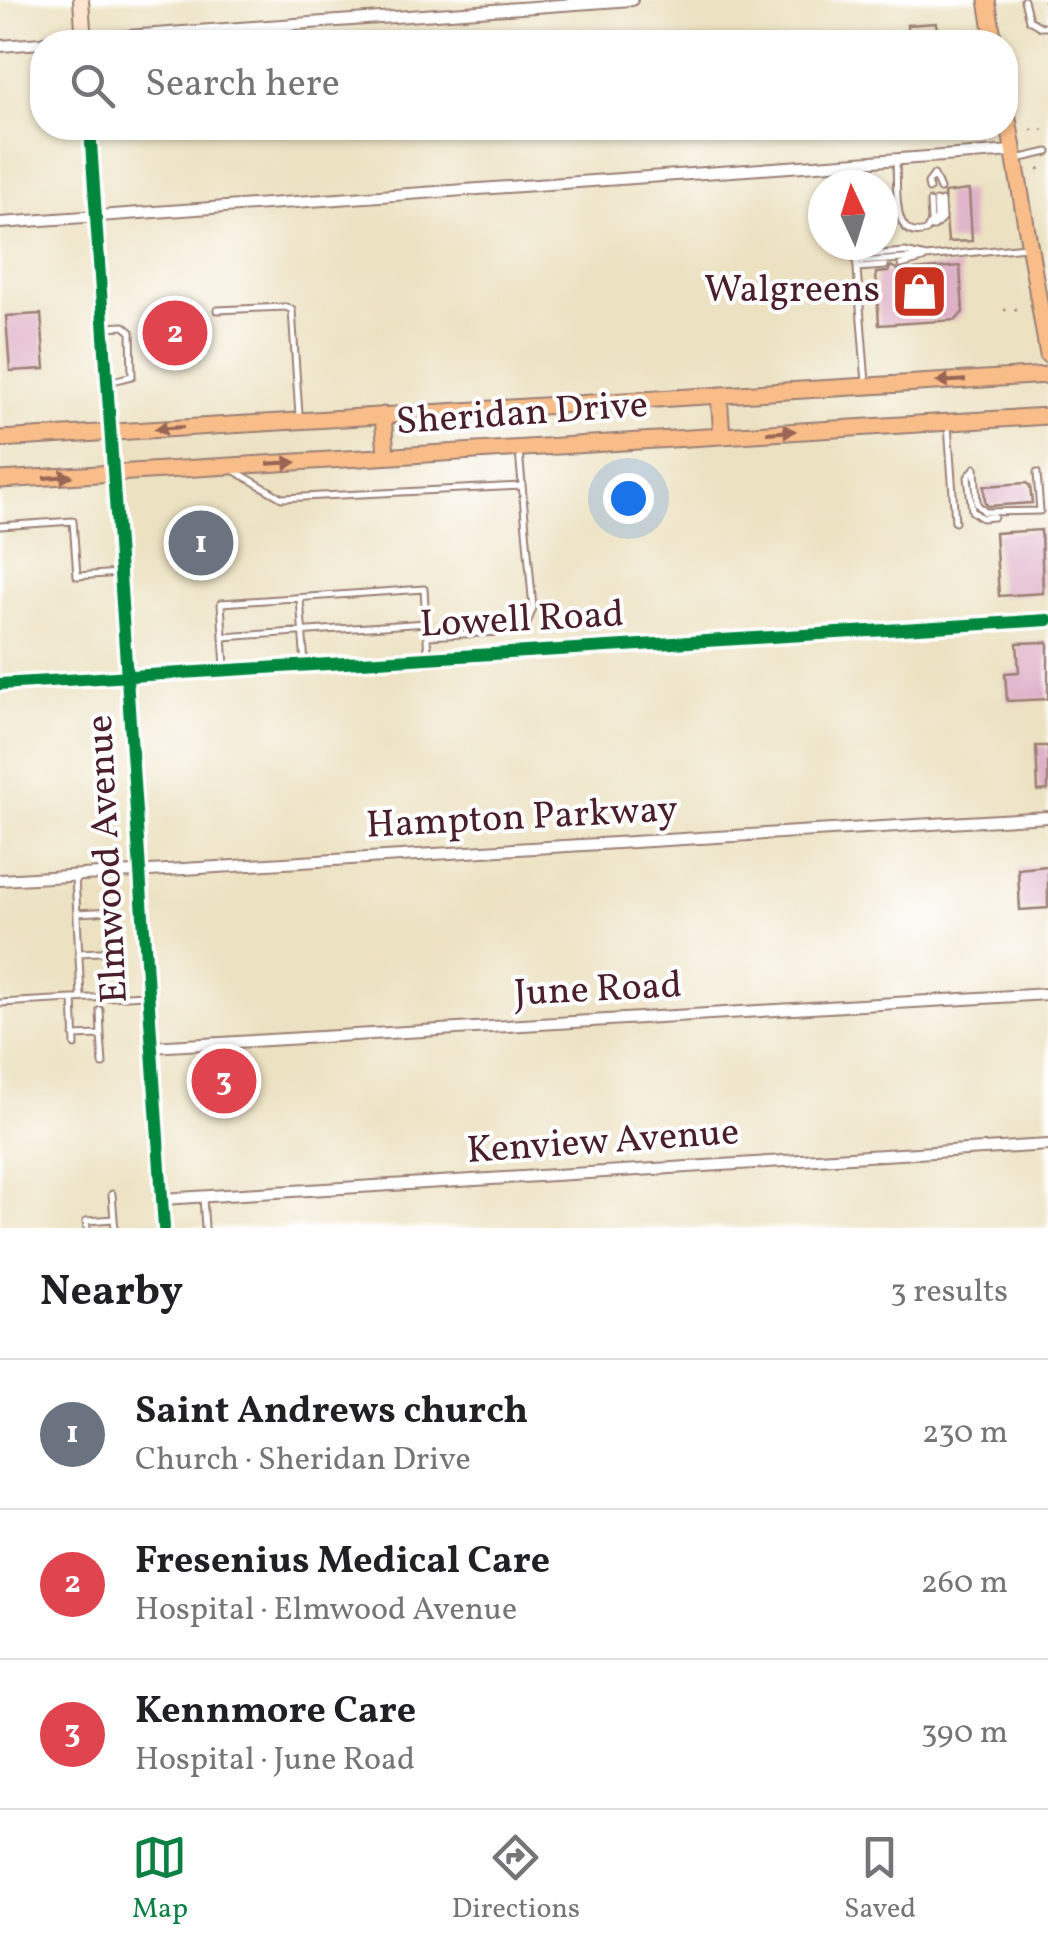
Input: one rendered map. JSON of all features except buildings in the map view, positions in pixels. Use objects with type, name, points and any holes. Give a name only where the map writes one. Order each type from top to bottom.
[{"type":"main road","points":[[987,0],[992,30]]},
{"type":"main road","points":[[1012,140],[1048,356]]},
{"type":"main road","name":"Sheridan Drive","points":[[0,439],[1048,374]]},
{"type":"main road","points":[[719,395],[722,436]]},
{"type":"main road","points":[[382,415],[386,456]]},
{"type":"main road","name":"Sheridan Drive","points":[[0,480],[1048,416]]},
{"type":"street","points":[[81,0],[83,30]]},
{"type":"street","points":[[231,30],[632,0]]},
{"type":"street","points":[[0,46],[30,43]]},
{"type":"street","name":"Elmwood Avenue","points":[[91,140],[164,1228]]},
{"type":"street","points":[[0,224],[896,159],[1014,155]]},
{"type":"street","name":"Lowell Road","points":[[0,684],[1048,620]]},
{"type":"street","name":"Hampton Parkway","points":[[0,880],[1048,818]]},
{"type":"street","name":"June Road","points":[[151,1047],[1048,994]]},
{"type":"street","name":"Kenview Avenue","points":[[162,1199],[1048,1146]]},
{"type":"lane","points":[[1024,0],[1029,20],[1048,27]]},
{"type":"lane","points":[[1014,155],[1048,152]]},
{"type":"lane","points":[[896,159],[901,224],[909,233],[929,230],[942,219],[936,201],[929,230]]},
{"type":"lane","points":[[934,175],[940,182],[935,189],[934,175]]},
{"type":"lane","points":[[856,262],[1030,247]]},
{"type":"lane","points":[[901,266],[926,257]]},
{"type":"lane","points":[[856,262],[886,266]]},
{"type":"lane","points":[[856,262],[866,386]]},
{"type":"lane","points":[[217,310],[292,310],[300,420]]},
{"type":"lane","points":[[105,327],[124,326],[131,332],[132,376],[109,382]]},
{"type":"lane","points":[[948,422],[955,522]]},
{"type":"lane","points":[[427,636],[517,630],[526,626],[532,608],[519,448]]},
{"type":"lane","points":[[225,466],[282,498],[522,486]]},
{"type":"lane","points":[[994,517],[982,518],[972,510],[968,477],[975,468],[976,504],[985,512],[1040,511],[1037,474]]},
{"type":"lane","points":[[0,526],[74,521],[78,576],[122,573]]},
{"type":"lane","points":[[225,670],[221,604],[424,589],[428,656]]},
{"type":"lane","points":[[300,598],[304,665]]},
{"type":"lane","points":[[223,636],[426,623]]},
{"type":"lane","points":[[75,876],[81,998]]},
{"type":"lane","points":[[77,913],[113,911]]},
{"type":"lane","points":[[79,953],[118,951]]},
{"type":"lane","points":[[0,1003],[148,994]]},
{"type":"lane","points":[[73,998],[75,1045]]},
{"type":"lane","points":[[100,1010],[103,1064]]},
{"type":"lane","points":[[74,1036],[101,1035]]},
{"type":"lane","points":[[112,1194],[115,1228]]},
{"type":"lane","points":[[204,1197],[205,1228]]},
{"type":"lane","points":[[86,1209],[86,1224],[114,1219]]},
{"type":"path","points":[[1044,0],[1045,15]]},
{"type":"path","points":[[1031,130],[1048,129]]},
{"type":"path","points":[[1038,169],[1048,168]]},
{"type":"path","points":[[1004,310],[1017,309]]},
{"type":"cycle path","points":[[91,140],[164,1228]]},
{"type":"cycle path","points":[[0,684],[1048,620]]},
{"type":"place","name":"Walgreens","points":[[919,291]]},
{"type":"place","name":"Fresenius Medical Care","points":[[175,333]]},
{"type":"place","name":"Saint Andrews church","points":[[201,543]]},
{"type":"place","name":"Kennmore Care","points":[[224,1081]]}]
